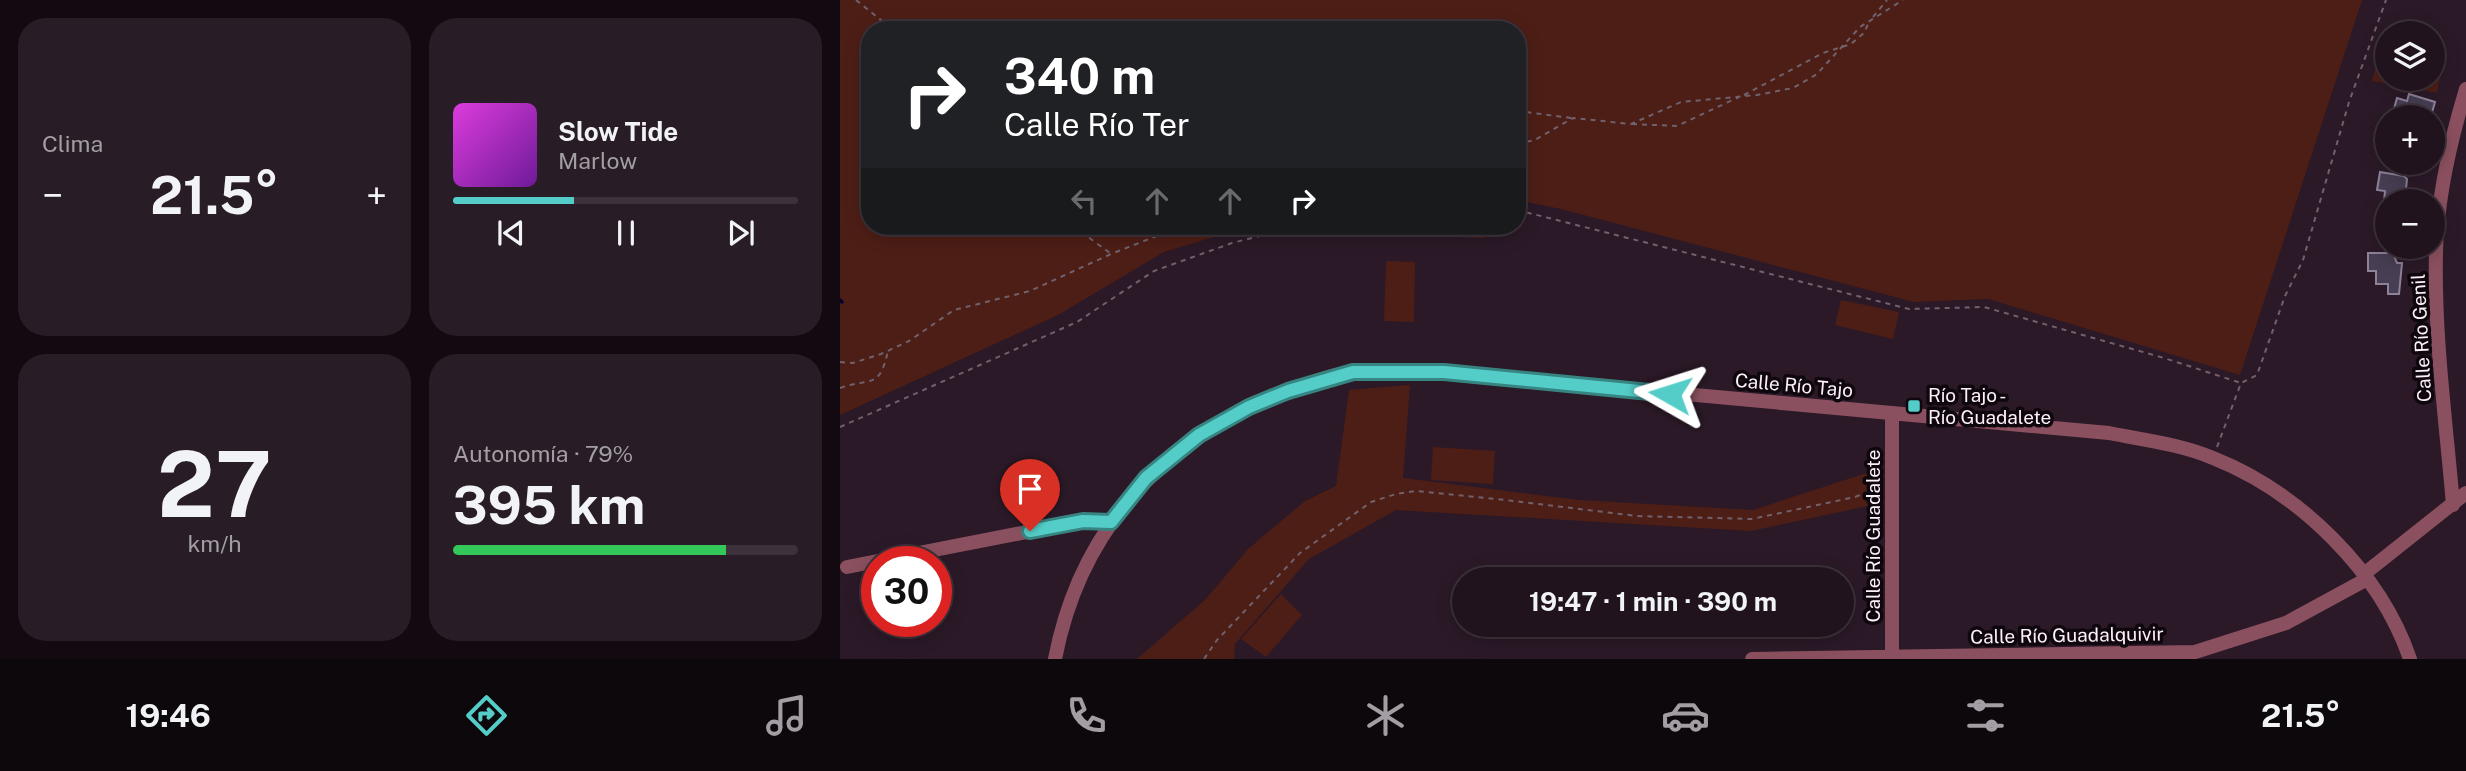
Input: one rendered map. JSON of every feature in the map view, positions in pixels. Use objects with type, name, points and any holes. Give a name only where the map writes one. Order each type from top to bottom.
[{"type":"street","name":"Calle Río Genil","points":[[2453,505],[2438,319],[2436,251],[2443,180],[2466,89]]},
{"type":"street","name":"Calle Río Tajo","points":[[1055,659],[1073,596],[1111,522],[1146,478],[1199,435],[1249,407],[1296,388],[1353,372],[1444,372],[2109,433],[2212,457],[2300,508],[2333,538],[2366,577],[2389,614],[2410,659]]},
{"type":"street","name":"Calle Río Guadalete","points":[[1892,413],[1892,658]]},
{"type":"street","name":"Calle Río Guadalquivir","points":[[1752,659],[2195,652],[2286,623],[2366,577],[2466,493]]},
{"type":"street","points":[[847,567],[1083,521],[1111,522]]},
{"type":"path","points":[[856,0],[882,21]]},
{"type":"path","points":[[1526,112],[1631,124],[1677,126],[1823,53],[1851,44],[1864,33],[1887,0]]},
{"type":"path","points":[[1631,124],[1681,102],[1793,88],[1817,74],[1860,27],[1903,0]]},
{"type":"path","points":[[2212,457],[2241,383],[2257,375],[2285,296],[2303,260],[2350,102],[2386,0]]},
{"type":"path","points":[[1526,142],[1535,141],[1573,118]]},
{"type":"path","points":[[1526,212],[1909,309],[1984,307],[2164,358],[2241,383]]},
{"type":"path","points":[[1085,235],[1111,254]]},
{"type":"path","points":[[840,362],[853,363],[888,350],[909,341],[954,310],[1030,292],[1159,235]]},
{"type":"path","points":[[840,427],[1077,323],[1154,271],[1232,243],[1264,235]]},
{"type":"path","points":[[840,388],[876,380],[884,370],[888,350]]},
{"type":"path","points":[[1204,659],[1217,640],[1300,553],[1371,502],[1396,494],[1416,491],[1637,516],[1752,519],[1855,497],[1892,482]]},
{"type":"shaded area","points":[[840,0],[2362,0],[2240,375],[1988,299],[1914,302],[1526,202],[1526,21],[861,21],[861,235],[1221,235],[1164,252],[1058,315],[840,415]]},
{"type":"shaded area","points":[[1484,235],[1484,238],[1423,236]]},
{"type":"shaded area","points":[[1386,261],[1415,262],[1414,322],[1384,321]]},
{"type":"shaded area","points":[[1841,300],[1899,312],[1893,339],[1835,325]]},
{"type":"shaded area","points":[[1410,385],[1403,478],[1579,500],[1753,510],[1882,468],[1882,503],[1751,531],[1396,510],[1309,559],[1235,644],[1234,659],[1137,659],[1206,599],[1248,549],[1305,501],[1336,486],[1349,390]]},
{"type":"shaded area","points":[[1433,447],[1495,451],[1493,484],[1431,480]]},
{"type":"shaded area","points":[[1281,594],[1302,615],[1266,657],[1241,639]]},
{"type":"building","points":[[2409,94],[2435,102],[2434,105],[2395,105],[2397,98],[2407,101]]},
{"type":"building","points":[[2380,175],[2398,175],[2407,179],[2406,189],[2377,189]]},
{"type":"building","points":[[2368,253],[2375,253],[2375,259],[2395,259],[2397,263],[2402,263],[2399,294],[2388,294],[2388,284],[2376,284],[2376,271],[2368,271]]},
{"type":"place","name":"Río Tajo - Río Guadalete","points":[[1914,406]]},
{"type":"route","points":[[1030,531],[1083,521],[1111,522],[1146,478],[1199,435],[1249,407],[1307,383],[1353,372],[1444,372],[1670,394]]}]
